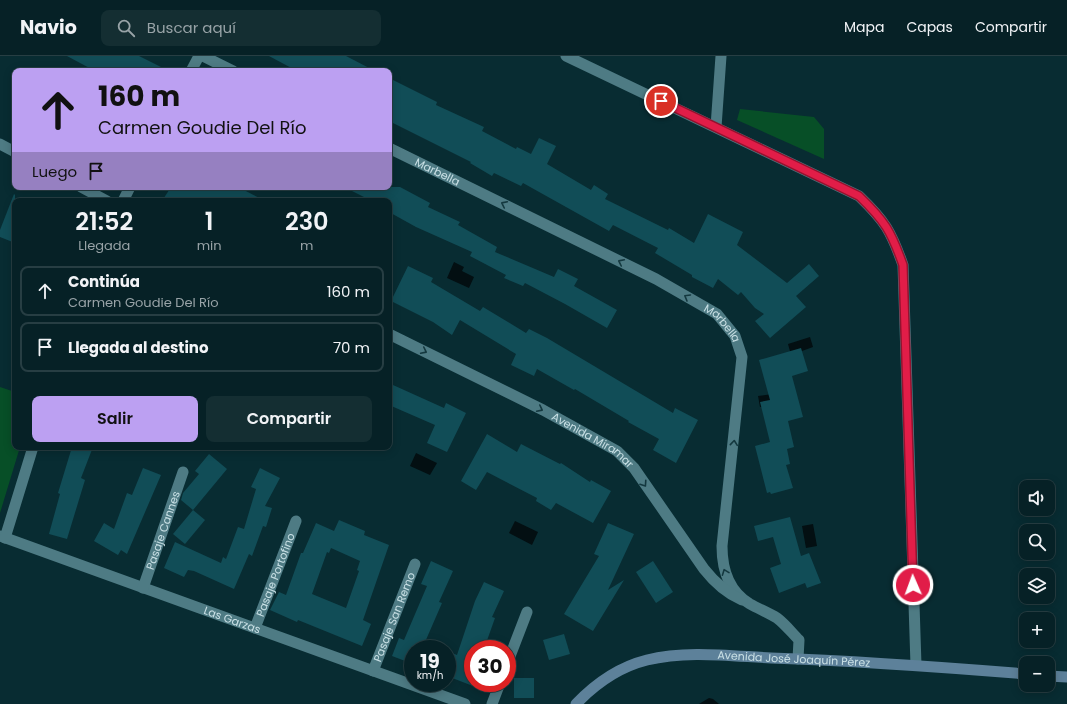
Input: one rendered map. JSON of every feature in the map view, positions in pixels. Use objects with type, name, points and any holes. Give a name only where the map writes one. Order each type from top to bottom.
[{"type":"main road","name":"Avenida José Joaquín Pérez","points":[[576,704],[594,686],[615,672],[649,660],[673,656],[714,655],[798,659],[916,665],[1019,673]]},
{"type":"main road","points":[[1055,676],[1067,677]]},
{"type":"street","points":[[193,68],[199,56]]},
{"type":"street","points":[[203,56],[227,68]]},
{"type":"street","points":[[566,56],[859,196],[879,215],[893,236],[903,265],[916,665]]},
{"type":"street","points":[[716,127],[721,56]]},
{"type":"street","points":[[0,144],[12,150]]},
{"type":"street","name":"Marbella","points":[[392,149],[656,279],[717,314],[726,324],[740,346],[742,357],[722,546],[722,563],[725,574],[732,586],[748,603],[778,619],[799,640],[798,659]]},
{"type":"street","points":[[87,190],[101,198]]},
{"type":"street","name":"Avenida Miramar","points":[[392,335],[543,410],[617,451],[634,468],[693,555],[714,582],[730,595],[748,603]]},
{"type":"street","points":[[3,537],[32,450]]},
{"type":"street","name":"Pasaje Cannes","points":[[143,588],[183,472]]},
{"type":"street","name":"Pasaje Portofino","points":[[255,628],[296,521]]},
{"type":"street","name":"Las Garzas","points":[[3,537],[465,704]]},
{"type":"street","name":"Pasaje San Remo","points":[[373,671],[415,564]]},
{"type":"street","points":[[516,641],[527,612]]},
{"type":"street","points":[[492,704],[497,692]]},
{"type":"green space","points":[[740,109],[814,117],[824,129],[824,159],[737,120]]},
{"type":"green space","points":[[0,387],[12,391],[12,450],[19,450],[0,513]]},
{"type":"shaded area","points":[[454,262],[464,267],[462,271],[474,277],[469,288],[447,278]]},
{"type":"shaded area","points":[[810,337],[813,347],[791,355],[788,344]]},
{"type":"shaded area","points":[[780,393],[782,404],[760,407],[758,396]]},
{"type":"shaded area","points":[[416,453],[437,463],[430,475],[410,466]]},
{"type":"shaded area","points":[[515,521],[538,532],[532,545],[509,533]]},
{"type":"shaded area","points":[[813,524],[817,546],[806,548],[802,526]]},
{"type":"shaded area","points":[[709,698],[713,699],[719,704],[699,704]]},
{"type":"building","points":[[67,56],[139,56],[163,68],[89,68]]},
{"type":"building","points":[[269,56],[346,56],[369,68],[291,68]]},
{"type":"building","points":[[392,80],[437,102],[436,105],[484,127],[482,131],[516,149],[517,147],[531,154],[539,138],[556,146],[547,164],[591,190],[594,185],[608,194],[605,199],[668,230],[669,228],[694,243],[708,214],[743,232],[737,245],[787,283],[809,264],[819,276],[796,296],[806,307],[770,338],[755,321],[764,314],[755,308],[741,292],[738,295],[718,279],[713,288],[692,277],[692,275],[655,253],[658,248],[613,225],[609,231],[523,183],[521,186],[494,173],[492,176],[470,163],[471,162],[392,122]]},
{"type":"building","points":[[392,187],[400,187],[430,203],[428,207],[460,222],[458,225],[497,247],[495,252],[554,277],[558,269],[578,279],[574,286],[617,310],[607,328],[525,283],[523,286],[504,278],[506,275],[470,256],[472,252],[416,227],[392,214],[392,198],[366,198],[350,190],[392,190]]},
{"type":"building","points":[[169,190],[244,190],[259,198],[164,198]]},
{"type":"building","points":[[12,199],[12,242],[0,237],[0,230]]},
{"type":"building","points":[[408,266],[433,278],[431,282],[480,311],[483,307],[526,333],[529,329],[547,338],[673,413],[675,408],[698,420],[676,463],[653,450],[659,439],[628,422],[629,421],[575,389],[574,390],[537,369],[534,376],[511,365],[516,354],[460,320],[452,335],[433,322],[392,302]]},
{"type":"building","points":[[801,348],[808,371],[792,376],[803,417],[788,421],[794,447],[787,449],[790,464],[786,465],[793,488],[771,494],[770,492],[767,493],[755,446],[770,442],[760,402],[770,400],[759,360]]},
{"type":"building","points":[[393,385],[444,408],[446,403],[466,413],[447,452],[427,443],[435,425],[392,406]]},
{"type":"building","points":[[487,434],[517,452],[521,444],[560,464],[561,463],[590,482],[591,480],[611,491],[593,523],[556,503],[551,510],[536,501],[537,498],[487,472],[476,490],[461,481]]},
{"type":"building","points":[[71,450],[92,450],[81,478],[85,480],[67,539],[49,534],[60,494],[58,493]]},
{"type":"building","points":[[209,454],[227,469],[193,510],[181,500],[183,493],[199,474],[195,471]]},
{"type":"building","points":[[143,468],[161,475],[127,554],[121,550],[118,555],[94,541],[104,523],[114,529],[127,493],[132,495]]},
{"type":"building","points":[[260,468],[280,478],[265,506],[272,508],[266,527],[263,526],[252,556],[249,554],[234,589],[194,571],[188,570],[184,577],[164,568],[175,542],[221,563],[223,557],[226,559],[238,527],[244,529],[256,489],[251,487]]},
{"type":"building","points":[[193,510],[205,520],[185,544],[173,534]]},
{"type":"building","points":[[790,517],[801,556],[809,553],[821,583],[807,588],[805,583],[779,593],[770,568],[781,564],[773,537],[758,541],[754,526]]},
{"type":"building","points":[[339,520],[365,531],[364,535],[389,545],[363,620],[371,624],[362,646],[298,620],[297,622],[270,610],[279,592],[286,595],[301,553],[303,553],[316,523],[334,531]],"holes":[[[331,548],[360,561],[357,570],[359,571],[346,608],[312,594],[327,552],[329,553]]]},
{"type":"building","points":[[608,523],[634,534],[608,590],[624,580],[593,631],[564,614],[599,556],[594,554]]},
{"type":"building","points":[[431,561],[453,571],[439,602],[442,603],[426,640],[404,640],[427,586],[421,584]]},
{"type":"building","points":[[653,561],[673,592],[656,603],[636,572]]},
{"type":"building","points":[[484,582],[504,591],[492,617],[495,618],[487,640],[464,640],[464,683],[456,679],[456,655],[475,601]]},
{"type":"building","points":[[564,634],[570,654],[549,660],[543,640]]},
{"type":"building","points":[[399,638],[404,640],[404,661],[392,656]]},
{"type":"building","points":[[516,678],[534,678],[534,698],[514,698],[514,692],[516,692]]},
{"type":"route","points":[[661,101],[859,196],[879,215],[893,236],[903,265],[913,585]]}]
